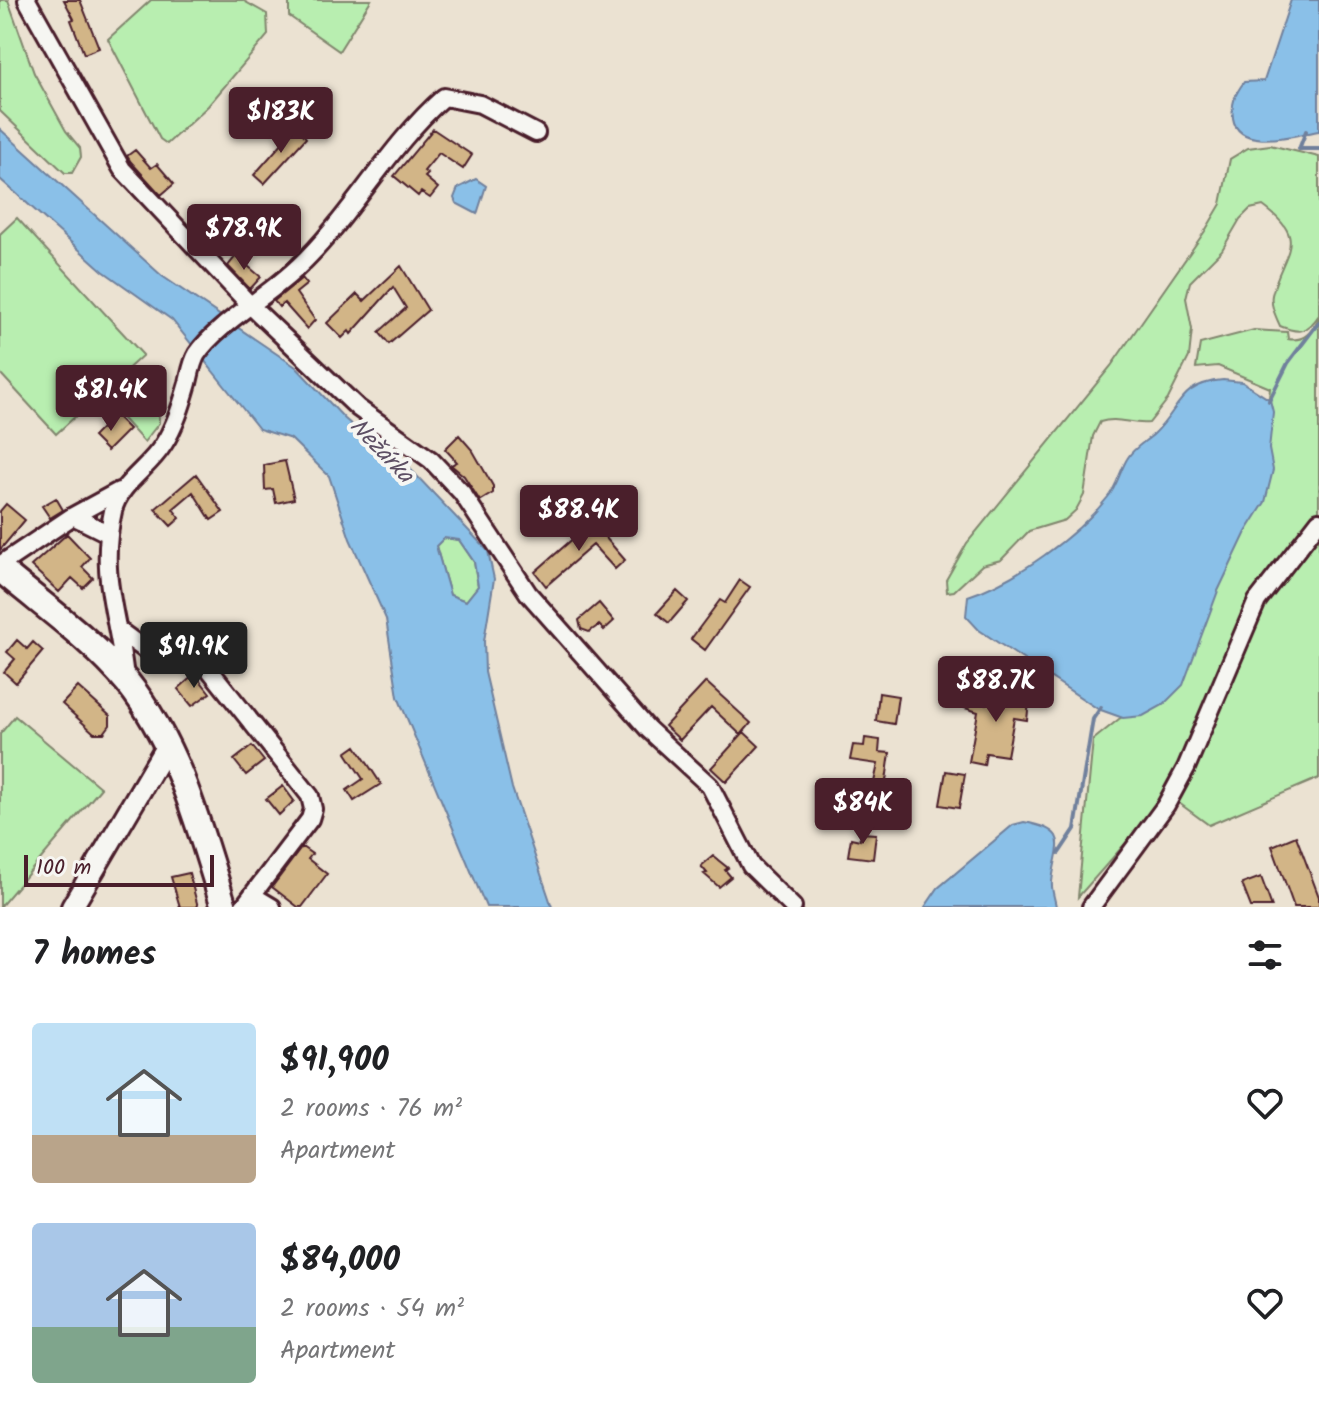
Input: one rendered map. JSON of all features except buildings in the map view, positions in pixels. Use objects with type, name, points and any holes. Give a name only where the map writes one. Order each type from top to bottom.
[{"type":"main road","points":[[0,567],[125,680],[166,747],[188,792],[224,907]]},
{"type":"street","points":[[27,0],[122,169],[244,310],[358,408],[431,460],[462,493],[538,605],[648,729],[710,786],[751,866],[793,907]]},
{"type":"street","points":[[0,567],[73,516],[135,480],[171,431],[196,355],[244,310],[298,268],[352,206],[421,117],[444,97],[480,104],[536,133]]},
{"type":"street","points":[[119,491],[109,534],[108,590],[121,632],[125,680]]},
{"type":"street","points":[[73,516],[109,534]]},
{"type":"street","points":[[1091,907],[1166,805],[1186,768],[1257,601],[1319,521]]},
{"type":"street","points":[[121,632],[158,659],[197,662],[209,669],[310,796],[313,809],[310,819],[247,901],[272,907]]},
{"type":"street","points":[[72,907],[166,747]]},
{"type":"green space","points":[[0,0],[8,0],[34,73],[66,131],[80,148],[81,157],[72,173],[65,173],[0,111]]},
{"type":"green space","points":[[151,0],[242,0],[267,14],[268,35],[208,106],[167,144],[160,139],[108,39]]},
{"type":"green space","points":[[289,0],[371,0],[339,51],[289,16]]},
{"type":"green space","points":[[1270,145],[1319,157],[1319,315],[1302,330],[1280,326],[1272,295],[1290,238],[1278,218],[1263,206],[1250,209],[1240,219],[1222,250],[1190,282],[1186,298],[1192,329],[1189,357],[1168,399],[1149,423],[1100,422],[1093,436],[1084,495],[1076,510],[1065,520],[1029,531],[1001,560],[982,565],[954,591],[947,592],[946,580],[967,543],[1111,366],[1205,231],[1221,204],[1230,159],[1248,148]]},
{"type":"green space","points":[[17,218],[143,355],[56,434],[0,373],[0,234]]},
{"type":"green space","points":[[1319,318],[1319,778],[1209,825],[1168,795],[1078,897],[1093,740],[1119,719],[1167,692],[1259,490],[1270,388],[1218,366],[1196,368],[1200,344],[1254,330],[1287,332],[1288,339],[1299,339],[1310,332]]},
{"type":"green space","points":[[148,384],[158,399],[159,423],[144,442],[108,402]]},
{"type":"green space","points":[[444,538],[459,540],[474,562],[478,586],[466,601],[450,595],[436,546]]},
{"type":"green space","points":[[15,716],[101,788],[0,907],[0,734]]},
{"type":"water","points":[[1291,0],[1319,0],[1319,131],[1269,139],[1245,135],[1237,128],[1233,118],[1234,99],[1244,82],[1264,81]]},
{"type":"water","points":[[263,92],[268,96],[268,105],[256,117],[235,116],[233,106],[243,95]]},
{"type":"water","name":"Nežárka","points":[[0,129],[162,276],[296,367],[345,419],[372,442],[399,457],[488,551],[494,579],[484,641],[485,672],[512,788],[552,907],[486,907],[398,697],[386,619],[350,539],[329,476],[291,439],[259,429],[172,320],[103,271],[0,179]],"holes":[[[444,538],[459,540],[474,562],[478,586],[466,601],[450,595],[436,546]]]},
{"type":"water","points":[[476,179],[486,186],[477,214],[456,203],[454,198],[458,188]]},
{"type":"water","points":[[1223,380],[1242,382],[1270,400],[1273,412],[1269,449],[1273,470],[1265,502],[1246,532],[1218,591],[1183,685],[1163,705],[1143,716],[1123,718],[1098,709],[979,630],[966,616],[968,596],[1025,568],[1080,527],[1108,497],[1130,455],[1154,434],[1182,399],[1197,386]]},
{"type":"water","points":[[1024,822],[1050,830],[1058,842],[1052,885],[1056,907],[925,907],[938,888],[1013,825]]},
{"type":"waterway","points":[[1306,131],[1299,149],[1319,149]]},
{"type":"waterway","points":[[1269,401],[1288,363],[1319,322]]},
{"type":"waterway","points":[[1059,853],[1075,829],[1093,719],[1101,707]]}]
